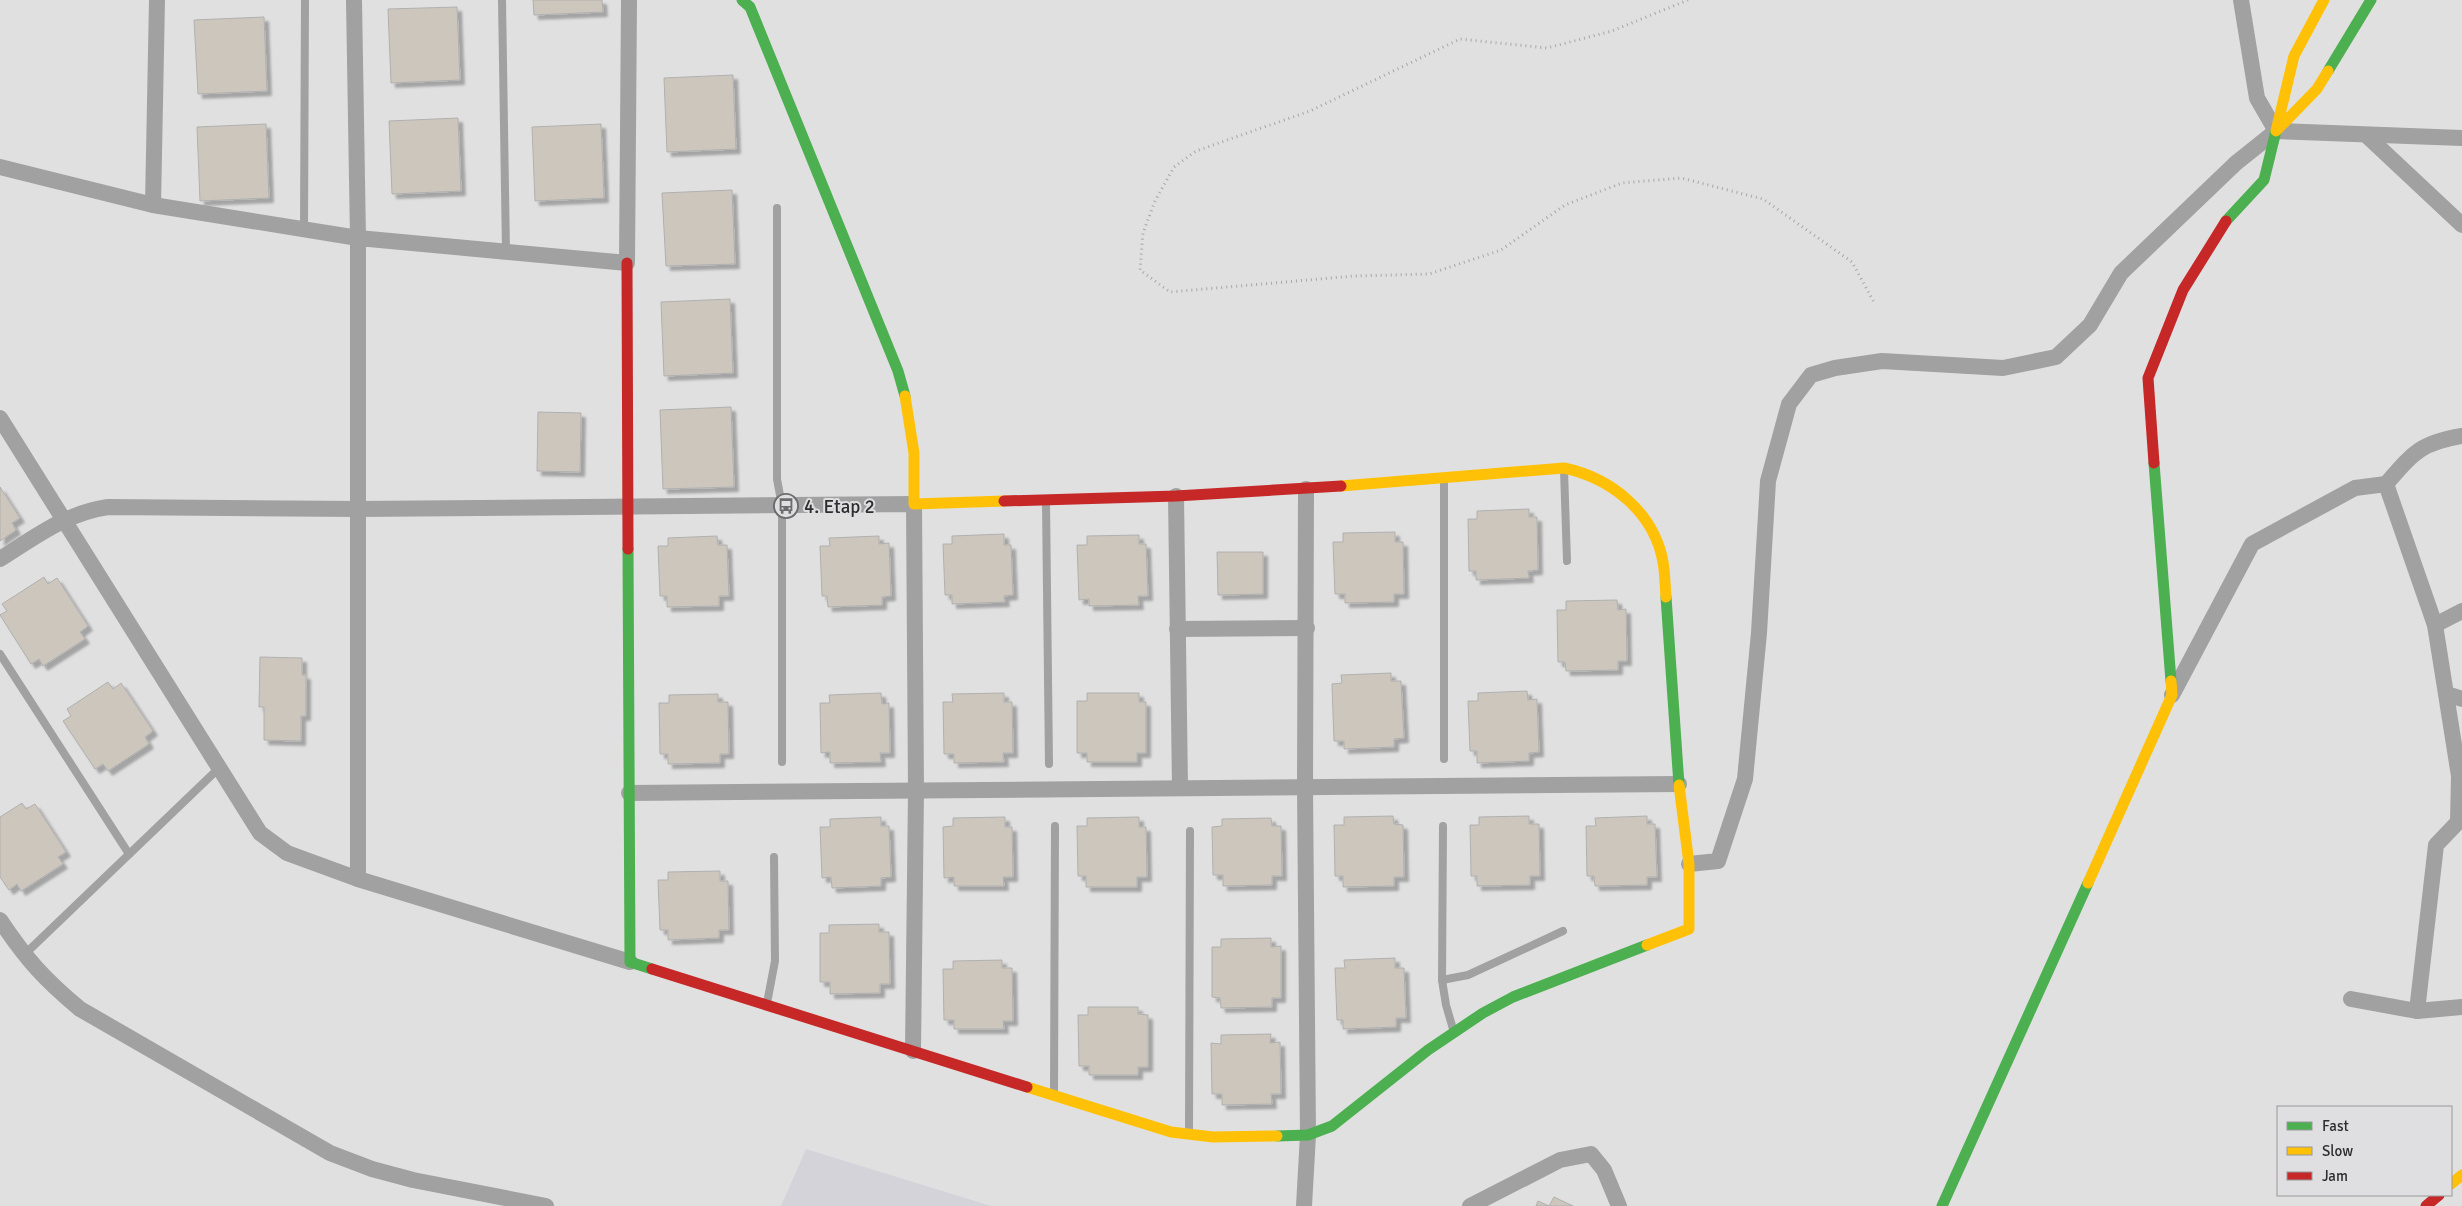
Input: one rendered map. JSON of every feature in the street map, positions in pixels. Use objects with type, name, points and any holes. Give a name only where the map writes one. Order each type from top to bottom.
[{"type":"street","points":[[153,205],[157,0]]},
{"type":"street","points":[[354,0],[358,238],[358,878]]},
{"type":"street","points":[[629,0],[627,506],[630,962]]},
{"type":"street","points":[[742,0],[750,8],[898,371],[910,412],[916,469],[914,504],[916,790],[913,1051]]},
{"type":"street","points":[[2241,0],[2257,98],[2276,131]]},
{"type":"street","points":[[2172,695],[2148,378],[2183,290],[2228,218],[2264,180],[2294,56],[2324,0]]},
{"type":"street","points":[[1689,864],[1718,860],[1745,779],[1759,633],[1768,481],[1789,404],[1811,375],[1835,368],[1882,361],[2004,368],[2056,357],[2090,325],[2120,273],[2236,163],[2276,131],[2317,89],[2371,0]]},
{"type":"street","points":[[2276,131],[2462,138]]},
{"type":"street","points":[[2366,135],[2462,225]]},
{"type":"street","points":[[0,166],[153,205],[304,230],[358,238],[627,263]]},
{"type":"street","points":[[0,418],[63,519],[218,769],[250,820],[273,844],[287,853],[358,878],[1171,1132],[1189,1136],[1213,1137],[1308,1135],[1332,1126],[1454,1031],[1514,997],[1690,929],[1689,864],[1679,784],[1663,561],[1656,538],[1628,497],[1606,482],[1581,471],[1564,468],[1306,489],[1176,496],[914,504],[358,509],[108,507],[78,513],[63,519],[0,559]]},
{"type":"street","points":[[1942,1206],[2172,695],[2252,544],[2355,488],[2386,484],[2415,452],[2437,440],[2462,436]]},
{"type":"street","points":[[2386,484],[2435,625],[2455,697],[2459,776],[2458,822],[2436,845],[2417,1011]]},
{"type":"street","points":[[1304,1206],[1308,1135],[1305,787],[1306,489]]},
{"type":"street","points":[[1176,496],[1180,788]]},
{"type":"street","points":[[2435,625],[2462,611]]},
{"type":"street","points":[[1177,629],[1307,628]]},
{"type":"street","points":[[629,793],[1679,784]]},
{"type":"street","points":[[0,920],[24,956],[48,982],[80,1009],[330,1153],[372,1170],[546,1206]]},
{"type":"street","points":[[2351,999],[2417,1011],[2462,1007]]},
{"type":"street","points":[[1470,1206],[1560,1160],[1592,1154],[1604,1170],[1619,1206]]},
{"type":"street","points":[[2452,1183],[2462,1175]]},
{"type":"street","points":[[2426,1206],[2438,1196]]},
{"type":"lane","points":[[304,230],[305,0]]},
{"type":"lane","points":[[502,0],[506,252]]},
{"type":"lane","points":[[777,208],[777,479],[782,506],[782,762]]},
{"type":"lane","points":[[1564,468],[1567,561]]},
{"type":"lane","points":[[1444,478],[1444,759]]},
{"type":"lane","points":[[1046,500],[1049,764]]},
{"type":"lane","points":[[0,654],[129,854]]},
{"type":"lane","points":[[24,956],[218,769]]},
{"type":"lane","points":[[1054,1095],[1055,826]]},
{"type":"lane","points":[[1443,826],[1442,980],[1446,1004],[1454,1031]]},
{"type":"lane","points":[[1189,1136],[1190,831]]},
{"type":"lane","points":[[767,1005],[775,961],[774,857]]},
{"type":"lane","points":[[1442,980],[1468,975],[1563,931]]},
{"type":"path","points":[[1688,0],[1612,31],[1547,48],[1460,39],[1310,111],[1196,151],[1174,167],[1155,201],[1143,233],[1140,270],[1170,292],[1354,276],[1430,274],[1501,250],[1565,205],[1622,183],[1681,178],[1763,199],[1852,262],[1875,304]]},
{"type":"shaded area","points":[[806,1149],[991,1206],[781,1206]]},
{"type":"building","points":[[533,0],[602,0],[603,12],[534,15]]},
{"type":"building","points":[[457,7],[460,80],[391,83],[388,9]]},
{"type":"building","points":[[264,17],[267,91],[198,94],[194,20]]},
{"type":"building","points":[[733,75],[736,149],[667,152],[664,78]]},
{"type":"building","points":[[458,118],[461,191],[392,194],[389,121]]},
{"type":"building","points":[[266,124],[269,198],[200,201],[197,127]]},
{"type":"building","points":[[601,124],[604,198],[535,201],[532,127]]},
{"type":"building","points":[[732,190],[735,264],[666,266],[662,193]]},
{"type":"building","points":[[730,299],[733,373],[664,376],[661,302]]},
{"type":"building","points":[[731,407],[734,487],[663,489],[660,410]]},
{"type":"building","points":[[538,412],[581,413],[580,472],[537,471]]},
{"type":"building","points":[[0,487],[20,518],[12,523],[16,530],[0,541]]},
{"type":"building","points":[[1529,509],[1529,517],[1537,517],[1538,570],[1528,571],[1529,578],[1476,580],[1476,571],[1469,571],[1468,519],[1477,519],[1477,511]]},
{"type":"building","points":[[1395,532],[1395,542],[1403,542],[1404,594],[1394,594],[1394,602],[1345,603],[1345,594],[1335,594],[1333,542],[1343,542],[1343,533]]},
{"type":"building","points":[[1004,534],[1004,545],[1011,545],[1013,595],[1004,596],[1005,602],[952,604],[952,595],[945,595],[943,544],[952,544],[952,536]]},
{"type":"building","points":[[1139,535],[1139,544],[1146,544],[1148,596],[1138,596],[1139,605],[1089,606],[1089,599],[1079,600],[1077,545],[1087,545],[1087,536]]},
{"type":"building","points":[[717,536],[718,545],[727,545],[729,596],[719,596],[719,606],[667,607],[667,596],[660,596],[658,546],[668,546],[668,538]]},
{"type":"building","points":[[879,536],[879,544],[889,543],[891,596],[882,597],[882,605],[828,607],[827,596],[822,596],[820,546],[830,546],[829,538]]},
{"type":"building","points":[[1217,552],[1263,552],[1263,594],[1218,595]]},
{"type":"building","points":[[44,577],[48,584],[57,578],[88,626],[80,632],[85,639],[43,666],[39,659],[31,664],[0,615],[7,611],[2,604]]},
{"type":"building","points":[[1617,600],[1618,610],[1626,609],[1627,661],[1618,661],[1618,670],[1566,671],[1565,662],[1558,662],[1557,610],[1566,610],[1566,601]]},
{"type":"building","points":[[260,657],[302,658],[302,675],[306,675],[306,716],[301,716],[301,741],[264,740],[264,707],[259,707]]},
{"type":"building","points":[[1391,673],[1391,681],[1401,681],[1404,738],[1394,739],[1394,747],[1344,749],[1344,741],[1334,741],[1332,684],[1342,683],[1341,675]]},
{"type":"building","points":[[108,682],[113,689],[121,683],[153,731],[145,737],[149,744],[108,771],[103,764],[95,769],[63,721],[71,716],[67,709]]},
{"type":"building","points":[[1527,691],[1528,700],[1537,699],[1539,752],[1529,753],[1529,761],[1477,763],[1477,751],[1470,751],[1468,701],[1478,701],[1478,693]]},
{"type":"building","points":[[881,693],[882,704],[889,703],[890,753],[880,753],[881,762],[830,763],[830,752],[821,753],[820,703],[830,703],[829,695]]},
{"type":"building","points":[[1004,693],[1004,702],[1012,702],[1013,753],[1003,753],[1004,762],[954,763],[954,754],[944,754],[943,702],[953,702],[952,694]]},
{"type":"building","points":[[1087,693],[1139,693],[1139,702],[1146,702],[1146,753],[1137,753],[1137,762],[1087,762],[1087,753],[1077,753],[1077,701],[1087,701]]},
{"type":"building","points":[[718,694],[718,702],[728,702],[729,754],[720,754],[720,763],[668,764],[668,754],[660,754],[659,703],[669,703],[669,695]]},
{"type":"building","points":[[22,803],[26,809],[35,804],[66,852],[58,857],[63,864],[21,891],[17,884],[9,890],[0,877],[0,817]]},
{"type":"building","points":[[1393,816],[1394,824],[1403,825],[1404,877],[1394,877],[1394,886],[1343,887],[1343,876],[1335,876],[1334,825],[1344,825],[1344,817]]},
{"type":"building","points":[[1529,816],[1529,824],[1539,824],[1540,876],[1530,876],[1530,885],[1477,886],[1477,876],[1471,876],[1470,825],[1479,825],[1479,817]]},
{"type":"building","points":[[1647,816],[1647,824],[1655,824],[1657,877],[1647,877],[1647,885],[1595,886],[1594,876],[1587,876],[1586,826],[1596,826],[1595,818]]},
{"type":"building","points":[[881,817],[881,826],[889,826],[891,877],[881,878],[881,886],[832,888],[831,877],[822,878],[820,827],[830,827],[830,819]]},
{"type":"building","points":[[1005,817],[1005,827],[1012,827],[1013,877],[1003,877],[1004,886],[954,886],[954,877],[944,878],[943,827],[953,826],[953,818]]},
{"type":"building","points":[[1139,817],[1139,827],[1146,827],[1147,877],[1137,877],[1137,887],[1086,887],[1086,876],[1078,876],[1077,826],[1087,826],[1087,818]]},
{"type":"building","points":[[1271,818],[1272,826],[1281,826],[1282,876],[1272,876],[1272,885],[1223,886],[1223,875],[1213,875],[1212,827],[1222,826],[1222,819]]},
{"type":"building","points":[[720,871],[720,881],[728,881],[729,930],[719,930],[719,938],[668,940],[668,930],[660,930],[658,880],[668,880],[668,872]]},
{"type":"building","points":[[879,924],[879,932],[889,932],[890,984],[880,984],[880,993],[830,994],[830,982],[820,982],[820,933],[829,933],[829,925]]},
{"type":"building","points":[[1271,938],[1271,947],[1281,946],[1281,998],[1272,998],[1272,1007],[1221,1008],[1220,998],[1212,997],[1212,947],[1221,947],[1221,939]]},
{"type":"building","points":[[1395,958],[1395,968],[1404,968],[1406,1018],[1396,1018],[1396,1027],[1343,1029],[1343,1020],[1337,1020],[1335,968],[1345,968],[1344,960]]},
{"type":"building","points":[[1002,960],[1002,968],[1012,968],[1013,1021],[1003,1021],[1004,1029],[954,1029],[954,1020],[944,1020],[943,969],[953,969],[953,961]]},
{"type":"building","points":[[1088,1007],[1138,1007],[1138,1014],[1148,1015],[1148,1067],[1138,1067],[1138,1075],[1089,1075],[1089,1066],[1079,1066],[1078,1015],[1088,1015]]},
{"type":"building","points":[[1271,1034],[1270,1043],[1280,1042],[1281,1094],[1271,1094],[1272,1104],[1222,1105],[1222,1094],[1212,1094],[1211,1043],[1221,1044],[1221,1035]]},
{"type":"building","points":[[1554,1197],[1573,1206],[1549,1206]]},
{"type":"building","points":[[1538,1201],[1549,1206],[1536,1206]]},
{"type":"traffic: fast","points":[[742,0],[750,7],[898,371],[905,396]]},
{"type":"traffic: fast","points":[[2328,71],[2371,0]]},
{"type":"traffic: fast","points":[[2226,221],[2264,180],[2276,131]]},
{"type":"traffic: fast","points":[[2154,463],[2171,681]]},
{"type":"traffic: fast","points":[[628,549],[630,962],[652,969]]},
{"type":"traffic: fast","points":[[1666,597],[1679,785]]},
{"type":"traffic: fast","points":[[1942,1206],[2088,883]]},
{"type":"traffic: fast","points":[[1277,1136],[1308,1135],[1332,1126],[1428,1050],[1483,1013],[1513,997],[1647,945]]},
{"type":"traffic: slow","points":[[2324,0],[2294,56],[2276,131],[2317,89],[2328,71]]},
{"type":"traffic: slow","points":[[905,396],[914,453],[914,504],[1004,501]]},
{"type":"traffic: slow","points":[[1341,486],[1564,468],[1581,473],[1614,489],[1640,513],[1658,544],[1665,575],[1666,597]]},
{"type":"traffic: slow","points":[[2088,883],[2172,695],[2171,681]]},
{"type":"traffic: slow","points":[[1647,945],[1689,929],[1689,864],[1679,785]]},
{"type":"traffic: slow","points":[[1027,1087],[1171,1132],[1213,1137],[1277,1136]]},
{"type":"traffic: slow","points":[[2452,1183],[2462,1175]]},
{"type":"traffic: jam","points":[[2154,463],[2148,378],[2183,290],[2226,221]]},
{"type":"traffic: jam","points":[[627,263],[628,549]]},
{"type":"traffic: jam","points":[[1004,501],[1176,496],[1341,486]]},
{"type":"traffic: jam","points":[[652,969],[1027,1087]]},
{"type":"traffic: jam","points":[[2426,1206],[2438,1196]]},
{"type":"place","name":"4. Etap 2","points":[[786,506]]}]
